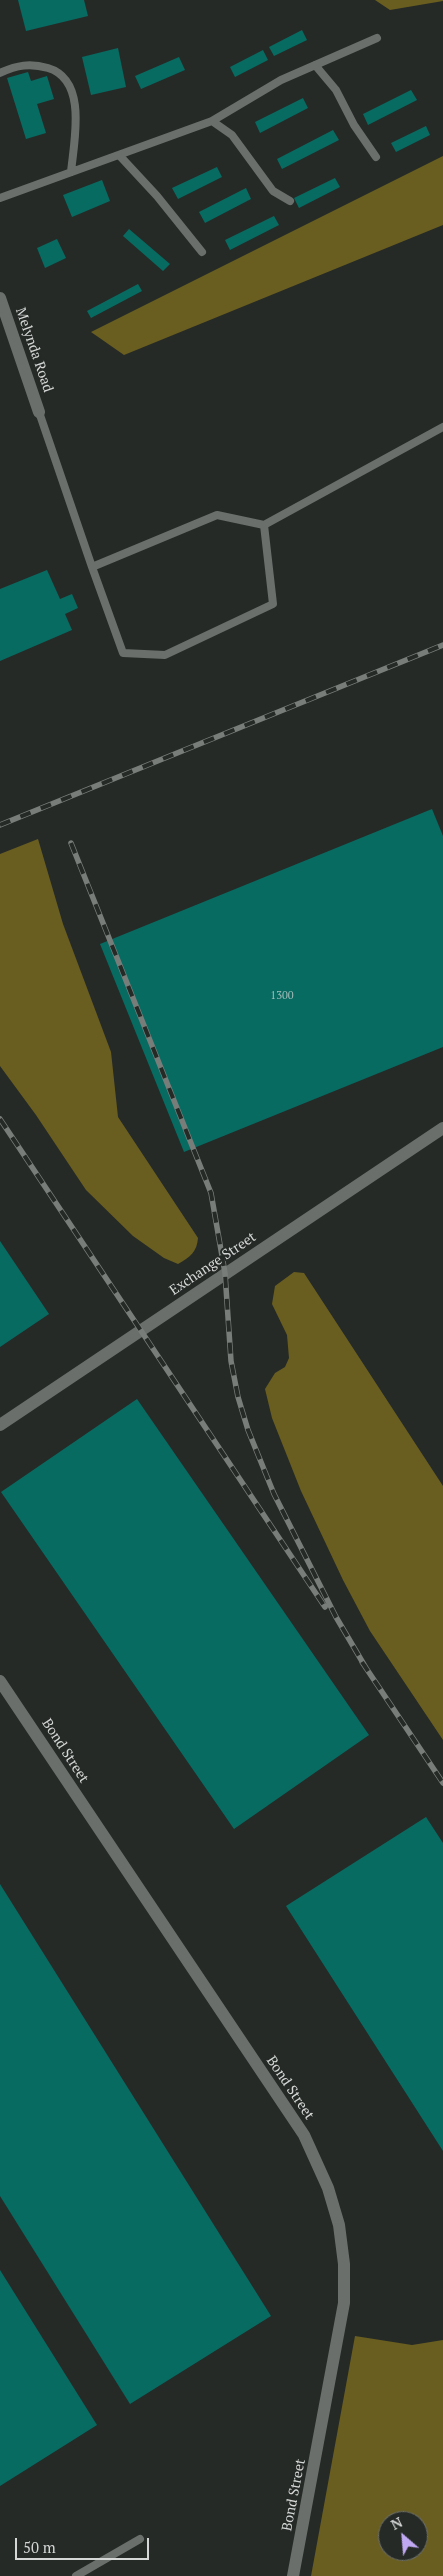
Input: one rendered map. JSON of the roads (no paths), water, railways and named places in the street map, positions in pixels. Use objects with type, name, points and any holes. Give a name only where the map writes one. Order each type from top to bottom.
[{"type":"street","name":"Melynda Road","points":[[0,298],[39,412]]},
{"type":"street","name":"Exchange Street","points":[[0,1425],[443,1128]]},
{"type":"street","name":"Bond Street","points":[[0,1681],[304,2135],[328,2188],[339,2225],[343,2254],[342,2322],[293,2576]]},
{"type":"lane","points":[[0,198],[212,121],[281,80],[377,38]]},
{"type":"lane","points":[[0,73],[14,67],[33,64],[58,71],[69,84],[77,116],[71,172]]},
{"type":"lane","points":[[315,65],[336,90],[354,125],[376,157]]},
{"type":"lane","points":[[212,121],[232,135],[273,191],[290,201]]},
{"type":"lane","points":[[119,155],[157,196],[202,252]]},
{"type":"lane","points":[[39,412],[123,653],[165,655],[273,604],[264,525]]},
{"type":"lane","points":[[92,567],[217,515],[264,525],[443,427]]},
{"type":"lane","points":[[76,2576],[140,2538]]},
{"type":"railway","points":[[0,825],[443,645]]},
{"type":"railway","points":[[71,843],[211,1193],[225,1273],[231,1361],[238,1397],[248,1430],[274,1494],[336,1617],[366,1668]]},
{"type":"railway","points":[[0,1119],[325,1607]]},
{"type":"railway","points":[[362,1662],[443,1783]]}]
